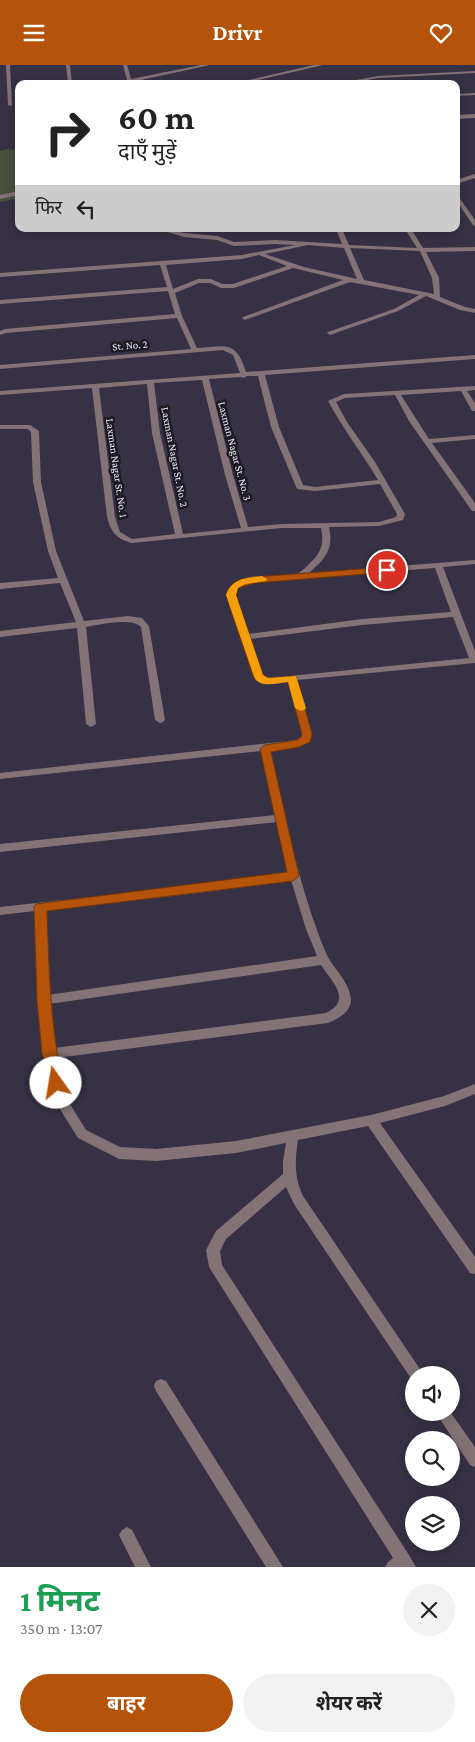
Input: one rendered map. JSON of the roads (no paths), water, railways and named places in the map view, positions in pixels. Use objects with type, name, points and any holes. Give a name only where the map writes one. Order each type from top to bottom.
[{"type":"street","points":[[8,65],[10,105]]},
{"type":"street","points":[[68,65],[70,80]]},
{"type":"street","points":[[125,65],[128,80]]},
{"type":"street","points":[[142,80],[208,65]]},
{"type":"street","points":[[251,80],[320,65]]},
{"type":"street","points":[[360,80],[378,77],[475,71]]},
{"type":"street","points":[[460,95],[475,94]]},
{"type":"street","points":[[460,117],[475,115]]},
{"type":"street","points":[[460,181],[475,177]]},
{"type":"street","points":[[0,197],[15,194]]},
{"type":"street","points":[[460,201],[475,224]]},
{"type":"street","points":[[173,232],[184,235],[262,242],[348,247],[475,249]]},
{"type":"street","points":[[340,232],[362,283]]},
{"type":"street","points":[[410,232],[436,278],[437,297]]},
{"type":"street","points":[[217,238],[228,245],[243,246],[262,242]]},
{"type":"street","points":[[0,275],[262,255],[307,244]]},
{"type":"street","points":[[242,257],[243,246]]},
{"type":"street","points":[[262,255],[292,266],[349,280],[425,293],[464,309],[475,311]]},
{"type":"street","points":[[162,263],[179,316],[194,349]]},
{"type":"street","points":[[0,303],[171,290],[198,281],[211,281],[221,286],[234,286],[292,266]]},
{"type":"street","points":[[245,318],[349,280]]},
{"type":"street","points":[[330,333],[396,310],[425,293]]},
{"type":"street","points":[[0,333],[179,316]]},
{"type":"street","name":"St. No. 2","points":[[0,367],[223,348],[234,350],[244,376]]},
{"type":"street","points":[[0,393],[475,357]]},
{"type":"street","points":[[261,374],[275,427],[300,487],[314,489],[382,482]]},
{"type":"street","name":"Laxman Nagar St. No. 3","points":[[205,378],[228,475],[245,529]]},
{"type":"street","name":"Laxman Nagar St. No. 2","points":[[150,382],[156,433],[179,535]]},
{"type":"street","name":"Laxman Nagar St. No. 1","points":[[95,386],[111,517],[116,534],[121,539],[132,541],[179,535]]},
{"type":"street","points":[[179,535],[245,529],[378,524],[400,519],[401,514],[343,422],[332,401],[344,396],[475,388]]},
{"type":"street","points":[[463,389],[475,409]]},
{"type":"street","points":[[397,393],[426,441],[475,509]]},
{"type":"street","points":[[0,427],[30,427],[35,431],[37,482],[52,551],[81,624],[92,724]]},
{"type":"street","points":[[426,441],[475,437]]},
{"type":"street","points":[[300,576],[327,549],[328,538],[325,526]]},
{"type":"street","points":[[438,565],[474,660],[292,678],[262,680],[258,676],[231,595],[234,587],[243,581],[300,576],[475,562]]},
{"type":"street","points":[[0,586],[62,580]]},
{"type":"street","points":[[246,637],[362,622],[457,614]]},
{"type":"street","points":[[0,634],[81,624],[139,620],[145,627],[160,720]]},
{"type":"street","points":[[0,775],[265,749],[299,743],[306,739],[307,734],[292,678]]},
{"type":"street","points":[[49,1053],[328,1018],[339,1013],[345,1002],[343,989],[323,960],[293,876],[265,749]]},
{"type":"street","points":[[0,848],[281,818]]},
{"type":"street","points":[[0,911],[293,876]]},
{"type":"street","points":[[40,907],[43,1000],[49,1053],[59,1098],[82,1134],[119,1153],[156,1155],[236,1147],[370,1120],[445,1101],[475,1089]]},
{"type":"street","points":[[43,1000],[323,960]]},
{"type":"street","points":[[370,1120],[475,1268]]},
{"type":"street","points":[[293,1135],[288,1160],[288,1178],[298,1200],[411,1366]]},
{"type":"street","points":[[288,1178],[221,1235],[213,1250],[216,1267],[402,1565]]},
{"type":"street","points":[[161,1386],[276,1567]]},
{"type":"street","points":[[448,1421],[475,1460]]},
{"type":"street","points":[[127,1535],[143,1567]]}]
